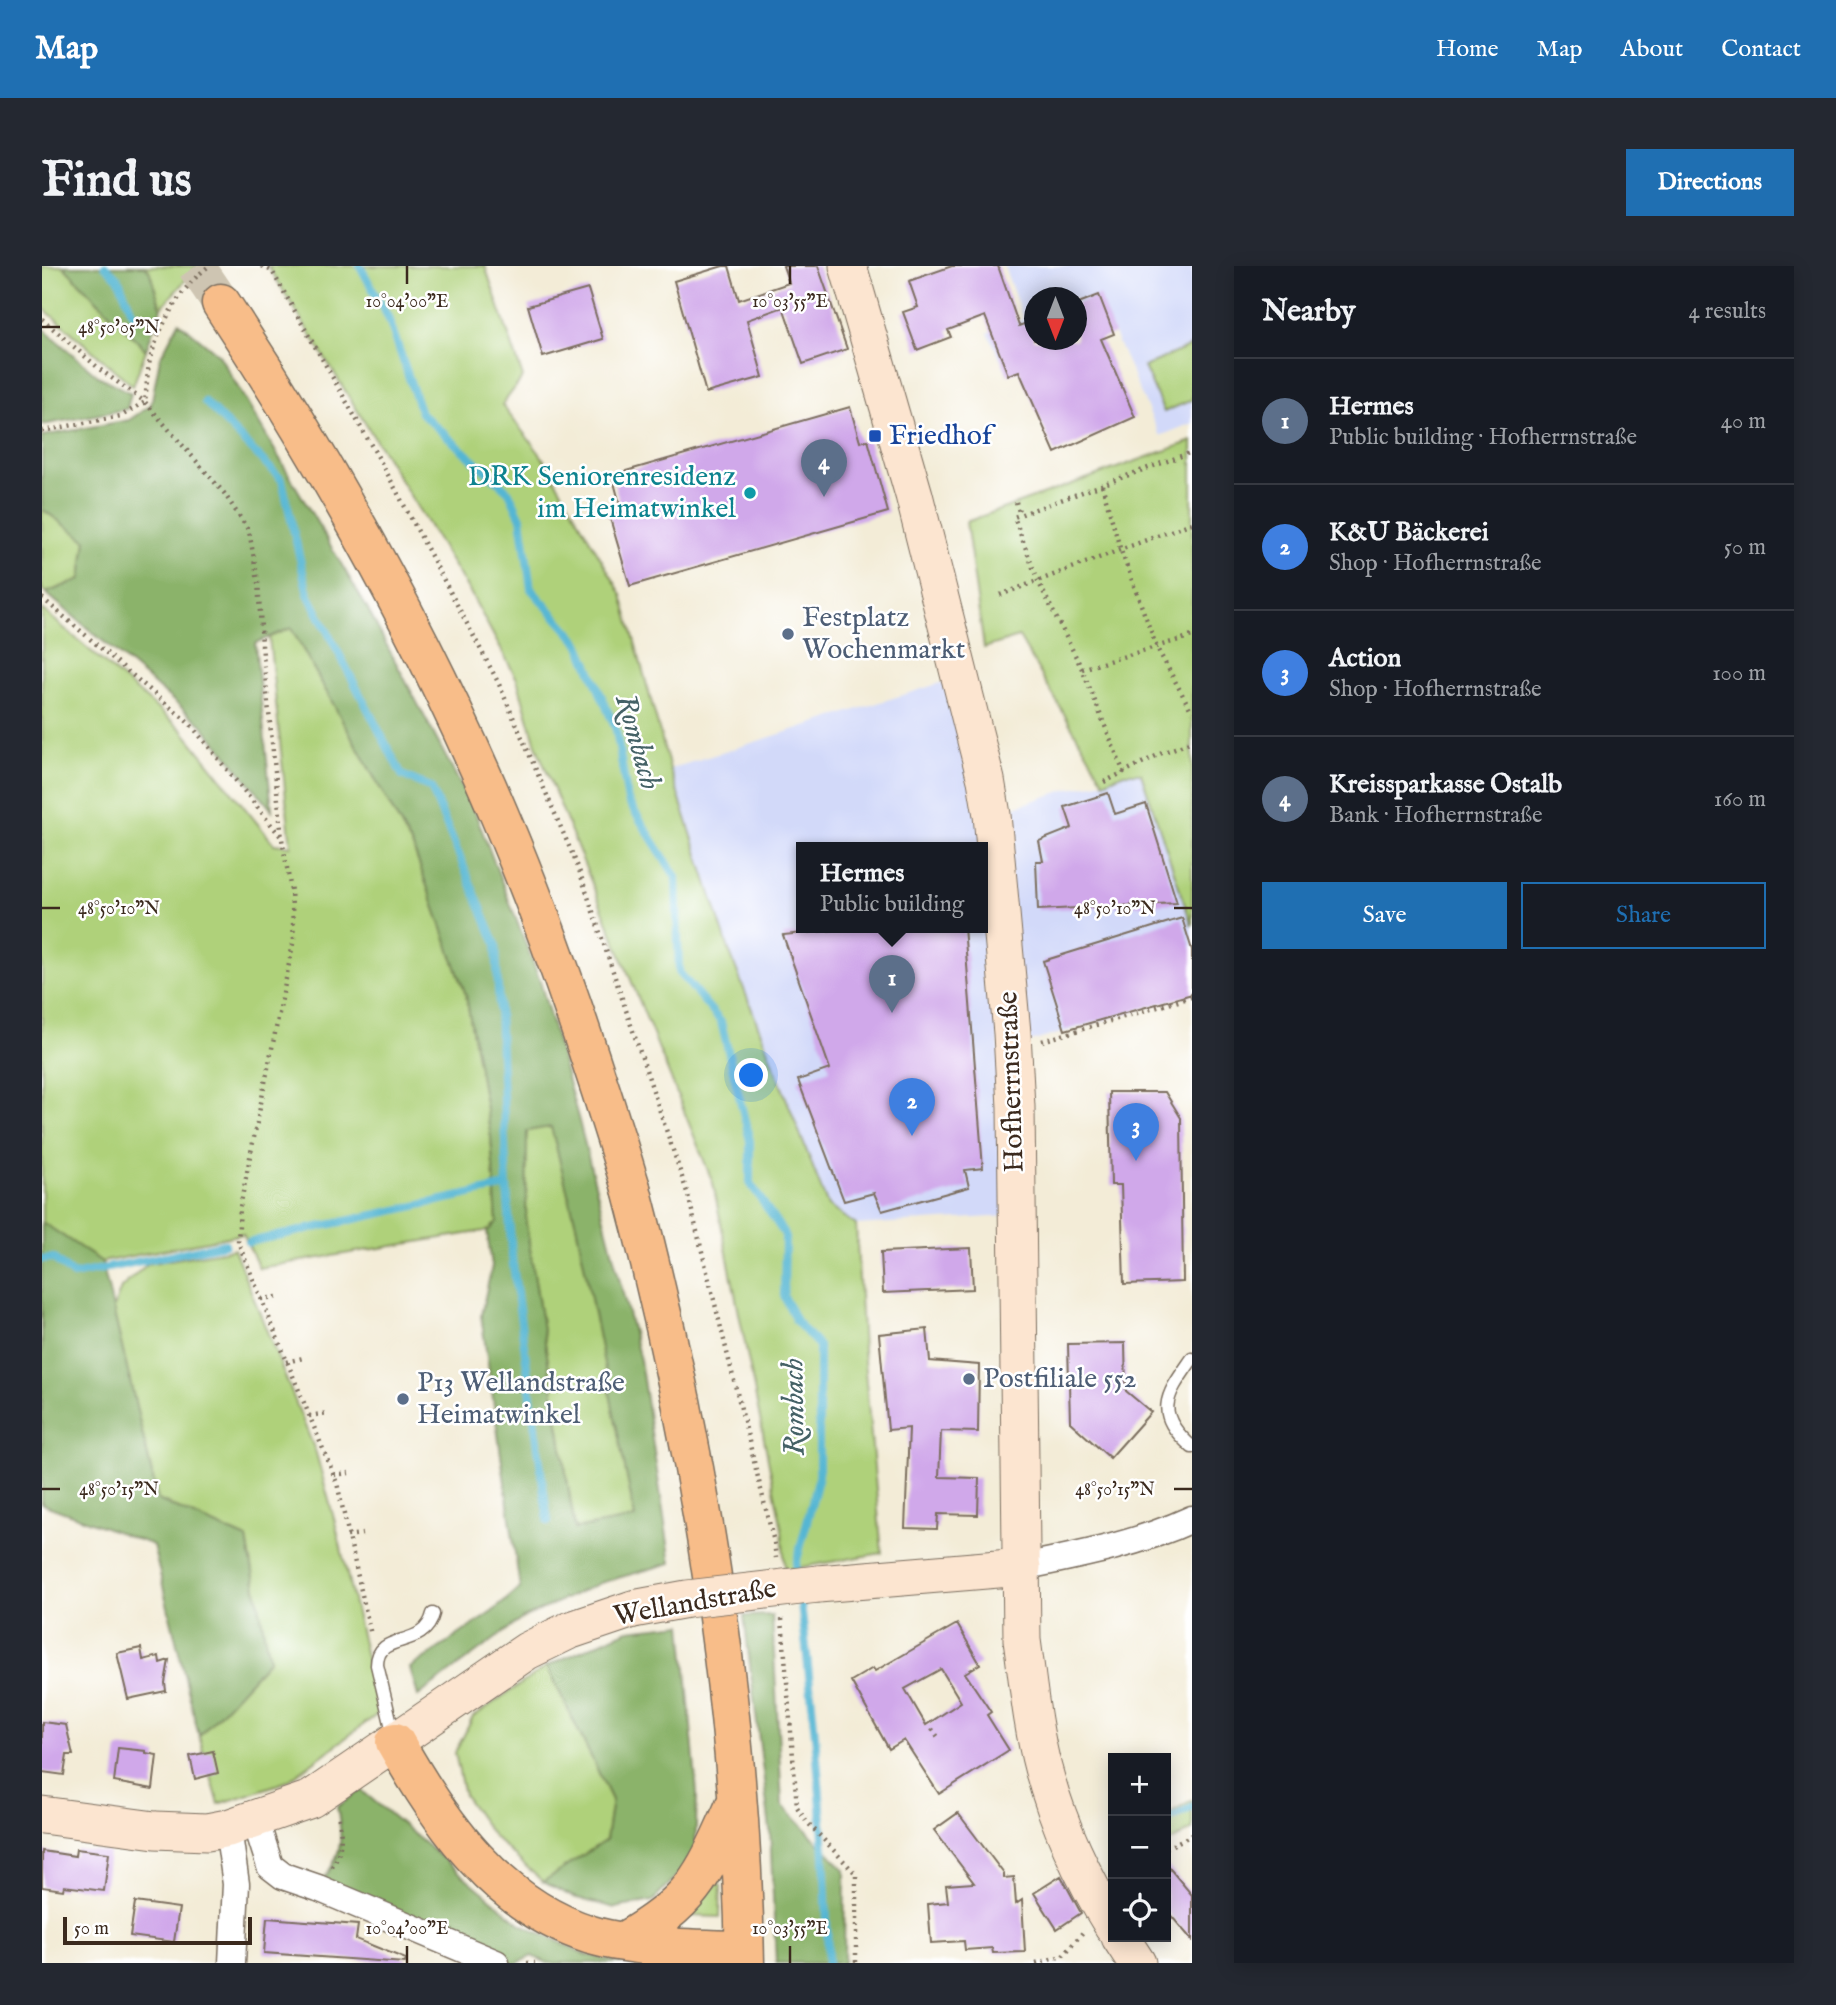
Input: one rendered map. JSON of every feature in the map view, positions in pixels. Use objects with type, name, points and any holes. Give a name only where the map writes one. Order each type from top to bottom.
[{"type":"main road","name":"Hofherrnstraße","points":[[848,266],[914,495],[986,780],[999,879],[1014,1049],[1022,1640],[1031,1712],[1042,1767],[1060,1824],[1106,1915]]},
{"type":"main road","points":[[221,303],[284,400],[350,512],[458,722],[499,813],[545,928],[602,1093],[631,1188],[665,1322],[698,1482],[723,1654],[737,1800],[745,1957],[594,1936],[565,1926],[540,1913],[481,1866],[456,1838],[410,1769],[396,1742]]},
{"type":"main road","name":"Wellandstraße","points":[[42,1815],[155,1830],[207,1832],[311,1799],[527,1651],[568,1631],[633,1609],[710,1596],[818,1584],[1022,1567]]},
{"type":"main road","points":[[624,1941],[668,1913],[692,1889],[715,1850],[737,1800]]},
{"type":"street","points":[[1022,1567],[1113,1548],[1192,1519]]},
{"type":"street","points":[[241,1823],[270,1866],[283,1876],[318,1888],[496,1963]]},
{"type":"street","points":[[232,1963],[235,1876],[241,1823]]},
{"type":"street","points":[[235,1876],[270,1866]]},
{"type":"lane","points":[[1192,1359],[1168,1394],[1167,1409],[1176,1433],[1192,1447]]},
{"type":"lane","points":[[396,1742],[377,1656],[386,1646],[420,1634],[430,1626],[433,1614]]},
{"type":"path","points":[[145,402],[151,355],[175,302],[196,275],[209,266]]},
{"type":"path","points":[[42,319],[145,402],[224,493],[249,531],[258,581],[262,645],[282,839],[291,891],[294,939],[240,1207],[238,1242],[334,1475],[367,1624],[377,1656]]},
{"type":"path","points":[[42,431],[121,416],[145,402]]},
{"type":"path","points":[[1124,773],[1082,669],[1038,582],[1014,517],[1192,452]]},
{"type":"path","points":[[1102,485],[1120,548],[1157,648],[1192,712]]},
{"type":"path","points":[[1016,502],[1020,514]]},
{"type":"path","points":[[1000,595],[1192,523]]},
{"type":"path","points":[[42,598],[191,725],[282,839]]},
{"type":"path","points":[[1082,669],[1192,636]]},
{"type":"path","points":[[1104,782],[1164,752],[1192,742]]},
{"type":"path","points":[[1014,1049],[1192,997]]},
{"type":"path","points":[[261,1299],[277,1297]]},
{"type":"path","points":[[286,1362],[303,1358]]},
{"type":"path","points":[[310,1416],[328,1413]]},
{"type":"path","points":[[334,1475],[349,1473]]},
{"type":"path","points":[[347,1536],[362,1534]]},
{"type":"path","points":[[932,1729],[937,1737]]},
{"type":"path","points":[[318,1888],[341,1847],[342,1830],[334,1785]]},
{"type":"path","points":[[808,1823],[856,1874],[856,1963]]},
{"type":"path","points":[[1171,1846],[1192,1835]]},
{"type":"path","points":[[1036,1963],[1063,1956]]},
{"type":"path","points":[[527,1963],[535,1963]]},
{"type":"shaded area","points":[[1004,266],[1192,266],[1192,423],[1160,436],[1114,334],[1087,344],[1087,287],[1024,287],[1024,350],[1073,350],[1008,375],[988,333],[1023,319]]},
{"type":"shaded area","points":[[950,680],[985,818],[986,842],[796,842],[796,933],[988,933],[988,868],[1009,1216],[856,1225],[828,1206],[730,953],[670,769]]},
{"type":"shaded area","points":[[1124,773],[1141,773],[1192,926],[1192,994],[1024,1044],[1003,811],[1065,790],[1104,782]]},
{"type":"green space","points":[[42,266],[63,266],[146,350],[133,386],[42,307]]},
{"type":"green space","points":[[63,266],[144,266],[149,270],[161,308],[146,350]]},
{"type":"green space","points":[[144,266],[198,266],[161,308],[149,270]]},
{"type":"green space","points":[[268,266],[485,266],[523,377],[502,405],[541,455],[622,595],[670,769],[730,953],[828,1206],[856,1225],[863,1350],[882,1553],[785,1570],[782,1529],[713,1183],[536,745],[517,679],[471,594]]},
{"type":"green space","points":[[179,322],[219,355],[367,608],[474,810],[540,981],[640,1360],[671,1563],[600,1583],[523,1618],[418,1696],[410,1668],[492,1612],[520,1588],[481,1315],[492,1266],[487,1232],[497,1222],[491,1137],[466,995],[413,847],[291,628],[255,643],[272,810],[202,725],[46,593],[81,579],[86,540],[42,509],[42,436],[129,420],[151,405],[160,358]],"holes":[[[551,1127],[576,1224],[635,1518],[575,1529],[526,1224],[527,1131]]]},
{"type":"green space","points":[[42,328],[98,376],[131,393],[127,409],[42,425]]},
{"type":"green space","points":[[1192,345],[1192,400],[1164,412],[1144,367]]},
{"type":"green space","points":[[1192,441],[1192,926],[1141,773],[1124,773],[1104,782],[1019,637],[984,648],[966,522]]},
{"type":"green space","points":[[42,509],[86,540],[81,579],[46,593],[42,589]]},
{"type":"green space","points":[[42,609],[182,730],[274,844],[291,846],[269,637],[291,628],[413,847],[466,995],[491,1137],[497,1222],[490,1230],[259,1268],[243,1234],[102,1262],[42,1222]]},
{"type":"green space","points":[[551,1126],[576,1224],[636,1518],[575,1529],[526,1224],[527,1131]]},
{"type":"green space","points":[[42,1222],[102,1262],[158,1500],[247,1539],[269,1660],[199,1736],[153,1545],[42,1504]]},
{"type":"green space","points":[[234,1249],[316,1453],[336,1526],[379,1713],[288,1781],[219,1804],[199,1736],[269,1660],[247,1539],[158,1500],[113,1309],[121,1288],[147,1264]]},
{"type":"green space","points":[[772,1615],[782,1805],[845,1870],[844,1963],[776,1963],[770,1830],[744,1616]]},
{"type":"green space","points":[[682,1624],[697,1793],[695,1857],[653,1901],[615,1908],[573,1897],[543,1882],[606,1840],[612,1800],[547,1666],[628,1630]]},
{"type":"green space","points":[[547,1666],[612,1800],[606,1840],[543,1882],[493,1836],[464,1795],[455,1753],[473,1717]]},
{"type":"green space","points":[[361,1790],[521,1924],[587,1955],[624,1963],[548,1963],[532,1956],[517,1963],[496,1963],[318,1888],[339,1850],[337,1807]]},
{"type":"green space","points":[[1192,1800],[1192,1830],[1171,1841],[1171,1816],[1171,1812]]},
{"type":"green space","points":[[718,1883],[721,1885],[720,1917],[691,1916],[689,1911]]},
{"type":"building","points":[[729,266],[739,300],[789,283],[783,266],[818,266],[847,349],[803,364],[783,307],[747,320],[763,377],[706,393],[674,281]]},
{"type":"building","points":[[952,266],[998,266],[1019,326],[1024,324],[1024,350],[1087,350],[1087,300],[1099,295],[1114,334],[1101,339],[1135,417],[1055,453],[1019,371],[1008,375],[985,316],[948,330],[951,337],[917,350],[903,312],[918,307],[909,281]]},
{"type":"building","points":[[588,289],[603,339],[543,357],[528,306]]},
{"type":"building","name":"DRK Seniorenresidenz im Heimatwinkel","points":[[850,407],[860,442],[868,440],[888,512],[630,586],[609,515],[622,512],[612,475]]},
{"type":"building","points":[[1108,793],[1115,814],[1146,804],[1177,903],[1038,910],[1036,861],[1043,861],[1039,841],[1072,828],[1065,807]]},
{"type":"building","points":[[1182,918],[1192,950],[1192,994],[1065,1030],[1043,961]]},
{"type":"building","points":[[964,933],[983,1168],[965,1170],[969,1187],[882,1211],[874,1193],[844,1201],[798,1080],[830,1069],[783,935]]},
{"type":"building","points":[[1109,1092],[1165,1092],[1181,1118],[1183,1282],[1124,1284],[1121,1185],[1111,1185]]},
{"type":"building","points":[[971,1248],[973,1289],[883,1293],[881,1252]]},
{"type":"building","points":[[927,1329],[930,1361],[979,1365],[978,1432],[941,1431],[939,1477],[979,1478],[978,1515],[938,1514],[937,1529],[905,1528],[909,1428],[888,1430],[879,1334]]},
{"type":"building","points":[[1125,1343],[1126,1391],[1151,1412],[1110,1458],[1070,1422],[1068,1344]]},
{"type":"building","points":[[957,1624],[980,1664],[965,1673],[991,1712],[987,1715],[1009,1750],[939,1794],[904,1740],[889,1749],[851,1681],[873,1668],[875,1671]],"holes":[[[941,1669],[961,1702],[926,1725],[905,1689]]]},
{"type":"building","points":[[141,1648],[143,1660],[159,1656],[160,1663],[169,1660],[166,1691],[128,1699],[117,1653]]},
{"type":"building","points":[[42,1722],[66,1725],[73,1755],[67,1755],[64,1775],[42,1772]]},
{"type":"building","points":[[118,1748],[157,1755],[153,1789],[114,1782]]},
{"type":"building","points":[[213,1751],[218,1773],[195,1779],[190,1756]]},
{"type":"building","points":[[958,1813],[1004,1874],[1004,1878],[1014,1877],[1016,1904],[1022,1900],[1025,1952],[993,1953],[992,1948],[965,1950],[964,1941],[931,1943],[928,1904],[948,1902],[946,1885],[974,1883],[934,1830]]},
{"type":"building","points":[[76,1849],[109,1853],[104,1891],[64,1886],[63,1890],[42,1887],[42,1851],[75,1856]]},
{"type":"building","points":[[1171,1870],[1192,1895],[1192,1940],[1171,1916]]},
{"type":"building","points":[[1061,1876],[1081,1913],[1057,1929],[1034,1893]]},
{"type":"building","points":[[135,1902],[179,1908],[174,1942],[130,1936]]},
{"type":"building","points":[[267,1918],[358,1925],[356,1939],[406,1959],[405,1963],[264,1953]]},
{"type":"waterway","points":[[105,266],[118,278],[133,314]]},
{"type":"waterway","name":"Rombach","points":[[360,266],[388,317],[421,413],[509,492],[521,518],[531,589],[579,643],[616,730],[628,801],[676,877],[679,972],[721,1022],[750,1141],[750,1183],[785,1235],[784,1296],[796,1321],[819,1346],[819,1476],[796,1564],[797,1576]]},
{"type":"waterway","points":[[205,402],[282,480],[308,594],[402,775],[431,788],[496,944],[512,1257],[548,1521]]},
{"type":"waterway","points":[[249,1242],[507,1186]]},
{"type":"waterway","points":[[42,1259],[53,1258],[73,1275],[225,1244]]},
{"type":"waterway","name":"Rombach","points":[[800,1596],[819,1779],[828,1963]]},
{"type":"waterway","points":[[1171,1818],[1192,1807]]},
{"type":"tunnel","points":[[196,266],[221,303]]},
{"type":"place","name":"Friedhof","points":[[875,436]]},
{"type":"place","name":"DRK Seniorenresidenz im Heimatwinkel","points":[[750,493]]},
{"type":"place","name":"Kreissparkasse Ostalb","points":[[824,497]]},
{"type":"place","name":"Festplatz Wochenmarkt","points":[[788,634]]},
{"type":"place","name":"Hermes","points":[[892,1013]]},
{"type":"place","name":"K&U Bäckerei","points":[[912,1136]]},
{"type":"place","name":"Action","points":[[1136,1161]]},
{"type":"place","name":"Postfiliale 552","points":[[969,1379]]},
{"type":"place","name":"P13 Wellandstraße Heimatwinkel","points":[[403,1399]]}]
